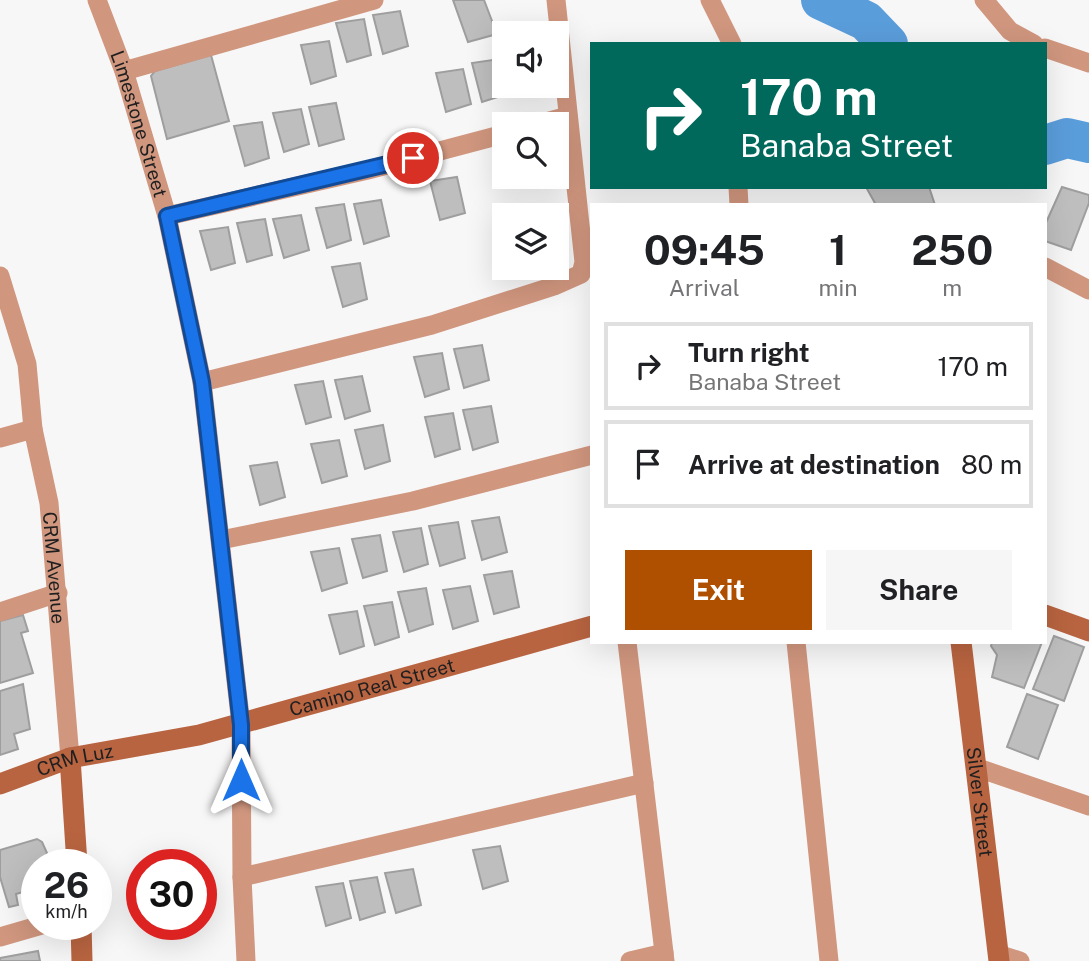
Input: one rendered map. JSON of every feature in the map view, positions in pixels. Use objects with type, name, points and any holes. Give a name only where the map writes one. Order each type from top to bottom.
[{"type":"street","name":"Limestone Street","points":[[97,0],[124,71],[167,216],[202,382],[241,725],[242,877],[246,961]]},
{"type":"street","points":[[124,71],[374,0]]},
{"type":"street","points":[[556,0],[568,112]]},
{"type":"street","points":[[710,0],[731,42]]},
{"type":"street","points":[[984,0],[1010,31],[1030,42]]},
{"type":"street","points":[[1047,49],[1089,63]]},
{"type":"street","points":[[202,382],[432,325],[554,286],[580,274],[584,262],[569,125]]},
{"type":"street","points":[[167,216],[368,170],[492,137]]},
{"type":"street","points":[[1047,268],[1089,290]]},
{"type":"street","name":"CRM Avenue","points":[[0,276],[27,364],[33,429],[49,503],[76,849]]},
{"type":"street","points":[[0,438],[33,429]]},
{"type":"street","points":[[221,540],[413,500],[590,456]]},
{"type":"street","points":[[0,612],[58,593]]},
{"type":"street","points":[[1047,616],[1089,631]]},
{"type":"street","name":"Camino Real Street","points":[[151,746],[241,725],[590,627]]},
{"type":"street","points":[[627,644],[664,957],[630,961]]},
{"type":"street","points":[[796,644],[830,961]]},
{"type":"street","name":"Silver Street","points":[[961,644],[999,957]]},
{"type":"street","name":"CRM Luz","points":[[0,785],[69,758],[151,746]]},
{"type":"street","points":[[978,768],[1089,806]]},
{"type":"street","points":[[242,877],[644,783]]},
{"type":"street","points":[[0,937],[21,931]]},
{"type":"street","points":[[81,940],[82,961]]},
{"type":"street","points":[[999,957],[1020,961]]},
{"type":"building","points":[[453,0],[484,0],[492,21],[492,35],[468,42]]},
{"type":"building","points":[[400,11],[408,46],[383,54],[373,15]]},
{"type":"building","points":[[364,19],[371,55],[347,62],[336,23]]},
{"type":"building","points":[[329,41],[336,76],[311,84],[301,45]]},
{"type":"building","points":[[211,55],[229,121],[167,139],[151,76],[155,71]]},
{"type":"building","points":[[492,60],[492,98],[494,98],[482,102],[472,63]]},
{"type":"building","points":[[463,69],[471,104],[446,112],[436,73]]},
{"type":"building","points":[[336,103],[344,139],[319,146],[309,107]]},
{"type":"building","points":[[301,109],[309,144],[284,152],[273,113]]},
{"type":"building","points":[[262,122],[269,158],[245,166],[234,126]]},
{"type":"building","points":[[457,177],[465,213],[440,220],[430,181]]},
{"type":"building","points":[[1062,187],[1089,195],[1089,203],[1071,250],[1047,242],[1047,221]]},
{"type":"building","points":[[867,189],[930,189],[934,203],[875,203]]},
{"type":"building","points":[[381,200],[389,236],[364,244],[354,204]]},
{"type":"building","points":[[344,204],[351,240],[327,248],[316,208]]},
{"type":"building","points":[[301,215],[309,250],[284,258],[273,219]]},
{"type":"building","points":[[265,219],[272,255],[247,262],[237,223]]},
{"type":"building","points":[[228,227],[235,263],[211,270],[200,231]]},
{"type":"building","points":[[360,263],[367,299],[343,307],[332,267]]},
{"type":"building","points":[[482,345],[489,380],[464,388],[454,349]]},
{"type":"building","points":[[442,353],[449,389],[425,397],[414,357]]},
{"type":"building","points":[[362,376],[370,411],[345,419],[335,380]]},
{"type":"building","points":[[323,381],[331,417],[306,424],[295,385]]},
{"type":"building","points":[[491,406],[498,442],[473,450],[463,410]]},
{"type":"building","points":[[453,413],[460,449],[435,457],[425,417]]},
{"type":"building","points":[[383,425],[390,461],[365,469],[355,430]]},
{"type":"building","points":[[339,440],[347,476],[322,483],[311,444]]},
{"type":"building","points":[[277,462],[285,497],[260,505],[250,466]]},
{"type":"building","points":[[499,517],[507,552],[482,560],[472,521]]},
{"type":"building","points":[[458,522],[465,558],[440,566],[429,526]]},
{"type":"building","points":[[421,528],[428,564],[404,572],[393,532]]},
{"type":"building","points":[[380,535],[387,571],[363,578],[352,539]]},
{"type":"building","points":[[339,548],[347,583],[322,591],[311,552]]},
{"type":"building","points":[[512,571],[519,607],[494,614],[484,575]]},
{"type":"building","points":[[470,586],[478,621],[453,629],[443,590]]},
{"type":"building","points":[[426,588],[433,624],[409,632],[398,592]]},
{"type":"building","points":[[392,602],[399,637],[375,645],[364,606]]},
{"type":"building","points":[[357,611],[364,646],[340,654],[329,615]]},
{"type":"building","points":[[23,615],[28,631],[21,633],[33,673],[0,683],[0,621]]},
{"type":"building","points":[[1054,636],[1084,647],[1064,701],[1033,689]]},
{"type":"building","points":[[1041,644],[1024,688],[992,677],[997,655],[991,646]]},
{"type":"building","points":[[23,684],[30,729],[14,734],[18,749],[0,755],[0,691]]},
{"type":"building","points":[[1027,694],[1058,705],[1038,759],[1007,747]]},
{"type":"building","points":[[37,839],[45,849],[21,849],[21,893],[16,894],[18,905],[9,907],[0,877],[0,850]]},
{"type":"building","points":[[500,846],[508,881],[483,889],[473,850]]},
{"type":"building","points":[[413,869],[421,905],[396,913],[385,873]]},
{"type":"building","points":[[377,877],[385,912],[360,920],[350,881]]},
{"type":"building","points":[[343,883],[351,918],[326,926],[316,887]]},
{"type":"building","points":[[38,951],[40,961],[0,961],[0,958]]},
{"type":"waterway","points":[[821,0],[866,21],[886,42]]},
{"type":"waterway","points":[[1047,144],[1067,138],[1089,143]]},
{"type":"route","points":[[241,780],[241,725],[202,382],[167,216],[413,158]]}]
